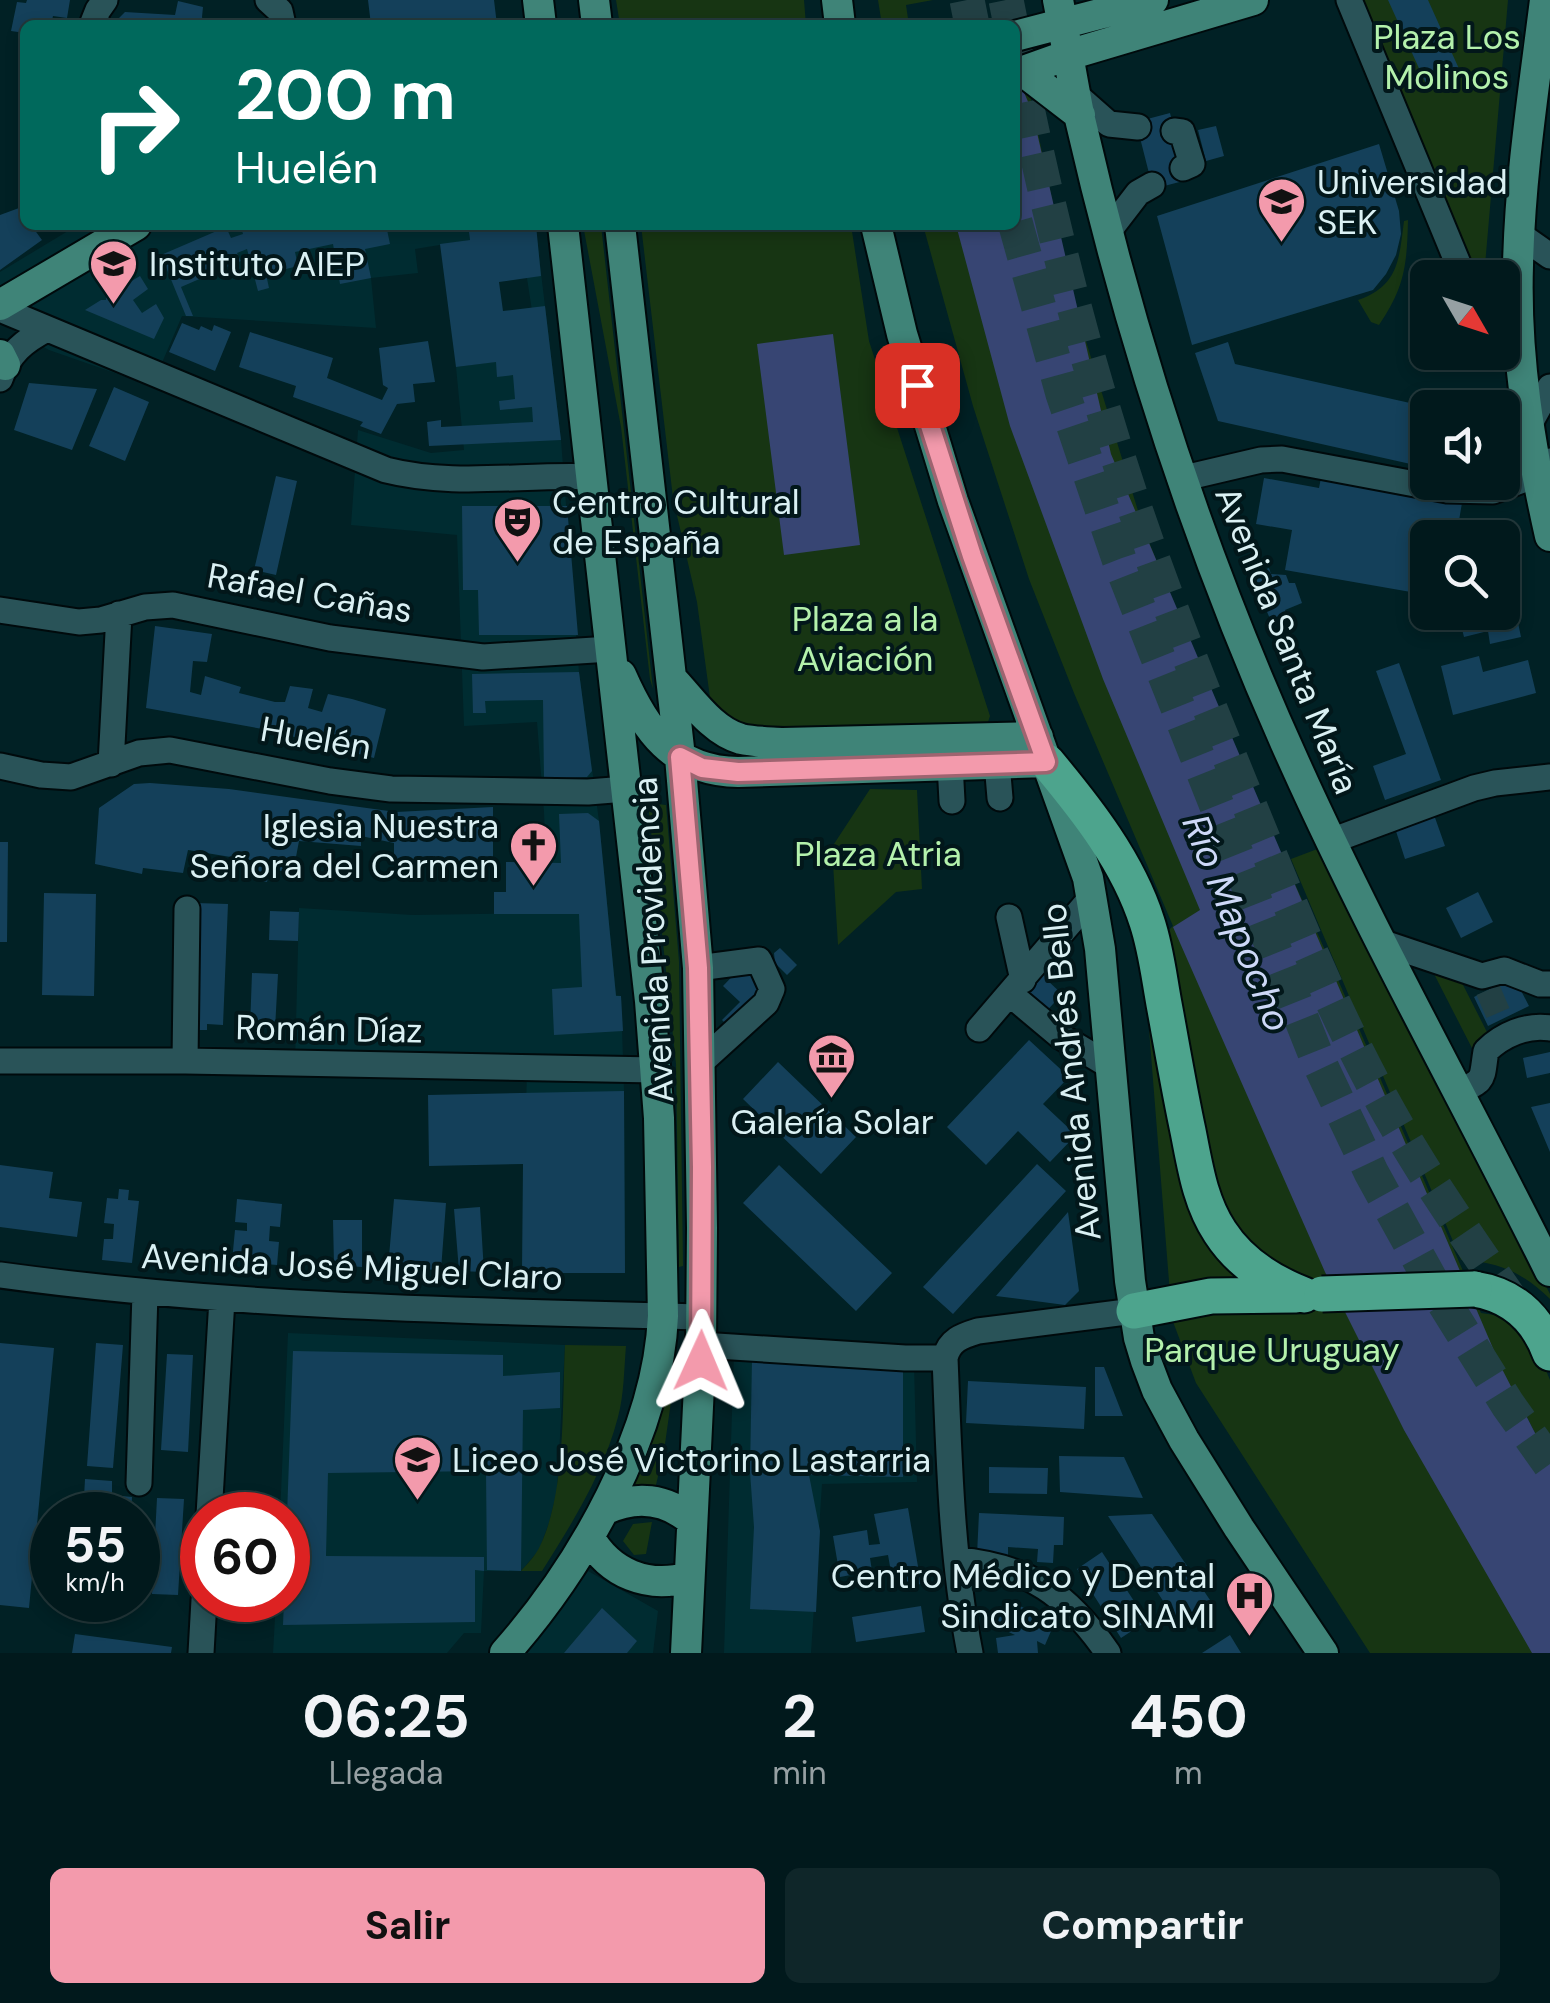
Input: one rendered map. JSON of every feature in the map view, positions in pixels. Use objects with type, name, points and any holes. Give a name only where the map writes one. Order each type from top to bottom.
[{"type":"highway","points":[[1042,750],[1118,860],[1146,919],[1158,962],[1194,1164],[1212,1217],[1242,1258],[1270,1280],[1313,1294]]},
{"type":"highway","points":[[1134,1311],[1211,1296],[1474,1289],[1505,1298],[1524,1310],[1542,1332],[1550,1353]]},
{"type":"main road","points":[[1020,33],[1061,12],[1152,0]]},
{"type":"main road","points":[[1020,73],[1253,0]]},
{"type":"main road","points":[[1519,260],[1540,120],[1545,0]]},
{"type":"main road","name":"Avenida Santa María","points":[[1061,12],[1077,104],[1156,406],[1244,645],[1331,841],[1550,1271]]},
{"type":"main road","points":[[1020,74],[1077,104]]},
{"type":"main road","points":[[0,307],[119,230]]},
{"type":"main road","name":"Avenida Providencia","points":[[505,1653],[554,1592],[597,1523],[634,1440],[655,1379],[662,1344],[656,1070],[564,230]]},
{"type":"main road","name":"Avenida Providencia","points":[[621,230],[672,679],[698,968],[701,1331],[686,1653]]},
{"type":"main road","name":"Avenida Andrés Bello","points":[[877,230],[902,334],[941,464],[1082,856],[1092,898],[1134,1311],[1146,1362],[1168,1413],[1323,1653]]},
{"type":"main road","points":[[1519,370],[1528,424],[1543,466],[1550,536]]},
{"type":"main road","points":[[610,649],[642,716],[658,738],[680,757],[702,768],[725,772],[997,763],[1042,750]]},
{"type":"main road","points":[[672,679],[713,722],[744,740],[1042,750]]},
{"type":"main road","points":[[689,1576],[662,1582],[628,1575],[605,1559],[597,1523],[625,1502],[654,1501],[674,1508],[692,1521]]},
{"type":"street","points":[[268,0],[280,11],[282,20]]},
{"type":"street","points":[[1349,0],[1457,260]]},
{"type":"street","points":[[1077,104],[1109,124],[1138,127]]},
{"type":"street","points":[[1174,131],[1182,132],[1192,164],[1184,168]]},
{"type":"street","points":[[1108,232],[1138,193],[1152,185]]},
{"type":"street","points":[[1520,235],[1550,256]]},
{"type":"street","points":[[0,307],[386,470],[448,480],[592,477]]},
{"type":"street","points":[[2,366],[20,345],[48,329]]},
{"type":"street","points":[[1528,424],[1550,387]]},
{"type":"street","points":[[1180,478],[1261,460],[1282,460],[1447,490],[1493,491],[1543,466]]},
{"type":"street","name":"Rafael Cañas","points":[[0,610],[64,621],[101,620],[154,605],[184,606],[330,638],[484,656],[610,649]]},
{"type":"street","points":[[111,764],[119,614]]},
{"type":"street","name":"Huelén","points":[[0,766],[72,777],[139,753],[170,750],[390,789],[626,789]]},
{"type":"street","points":[[997,763],[1000,798]]},
{"type":"street","points":[[950,764],[952,801]]},
{"type":"street","points":[[1331,841],[1474,788],[1550,777]]},
{"type":"street","points":[[979,1029],[1092,898]]},
{"type":"street","points":[[185,1061],[187,910]]},
{"type":"street","points":[[1009,917],[1017,987],[1060,1036],[1110,1066]]},
{"type":"street","points":[[1381,942],[1485,983],[1504,970],[1545,984],[1546,1027],[1504,1027],[1486,1050],[1484,1072],[1477,1083],[1457,1093]]},
{"type":"street","points":[[698,968],[758,960],[772,989],[766,1003],[700,1063]]},
{"type":"street","name":"Román Díaz","points":[[0,1061],[656,1070]]},
{"type":"street","name":"Avenida José Miguel Claro","points":[[0,1275],[222,1298],[663,1316],[701,1331],[905,1358],[945,1358]]},
{"type":"street","points":[[139,1483],[145,1293]]},
{"type":"street","points":[[210,1492],[222,1298]]},
{"type":"street","points":[[970,1653],[949,1459],[945,1358],[952,1342],[978,1330],[1134,1311]]},
{"type":"street","points":[[957,1560],[998,1566],[1036,1581],[1080,1616],[1108,1653]]},
{"type":"street","points":[[201,1653],[203,1622]]},
{"type":"shaded area","points":[[70,230],[469,230],[470,240],[415,249],[418,273],[371,278],[376,328],[182,316],[152,386],[49,350],[0,323],[0,272]]},
{"type":"shaded area","points":[[536,231],[561,440],[579,672],[616,995],[621,996],[625,1273],[522,1273],[527,1069],[295,1063],[299,908],[413,915],[548,913],[537,722],[464,726],[457,535],[351,525],[358,430],[431,453],[464,450],[456,367],[539,356],[520,233]]},
{"type":"shaded area","name":"Liceo José Victorino Lastarria","points":[[288,1333],[565,1345],[557,1491],[539,1550],[521,1571],[484,1571],[481,1633],[464,1633],[447,1653],[273,1653],[275,1622],[310,1622],[310,1492],[281,1492]]},
{"type":"shaded area","points":[[734,1352],[914,1363],[917,1482],[822,1484],[811,1653],[724,1653]]},
{"type":"shaded area","points":[[588,1571],[658,1611],[653,1653],[520,1653]]},
{"type":"green space","points":[[616,0],[804,0],[806,20],[619,20]]},
{"type":"green space","points":[[878,0],[1010,0],[1014,20],[881,20]]},
{"type":"green space","name":"Plaza Los Molinos","points":[[1361,0],[1508,0],[1485,260],[1464,260]]},
{"type":"green space","name":"Parque Uruguay","points":[[1020,48],[1074,302],[1143,527],[1225,730],[1330,961],[1481,1313],[1502,1316],[1516,1326],[1540,1356],[1550,1380],[1550,1462],[1514,1392],[1550,1653],[1370,1653],[1196,1383],[1172,1319],[1143,954],[1173,926],[1029,579],[973,406],[924,230],[1020,230]]},
{"type":"green space","points":[[1408,220],[1403,275],[1379,325],[1371,322],[1358,300],[1382,287],[1395,270],[1404,221]]},
{"type":"green space","points":[[584,230],[602,230],[653,689],[650,679],[621,427]]},
{"type":"green space","name":"Plaza a la Aviación","points":[[642,230],[852,230],[869,341],[990,716],[986,728],[758,736],[711,705],[697,602],[673,498]]},
{"type":"green space","name":"Plaza Atria","points":[[870,789],[917,790],[922,889],[896,892],[838,945],[832,847]]},
{"type":"green space","points":[[648,803],[666,805],[679,962],[683,1266],[679,1267],[676,1064]]},
{"type":"green space","points":[[1320,848],[1550,1299],[1509,1270],[1461,1260],[1291,859]]},
{"type":"green space","points":[[1432,970],[1459,977],[1488,1034],[1475,1054]]},
{"type":"green space","points":[[565,1345],[626,1346],[620,1409],[604,1458],[565,1534],[542,1571],[521,1571],[540,1546],[559,1475]]},
{"type":"green space","points":[[676,1366],[655,1489],[629,1490],[658,1428],[672,1368]]},
{"type":"green space","points":[[652,1522],[646,1554],[634,1555],[623,1541],[633,1524]]},
{"type":"water","name":"Río Mapocho","points":[[1020,83],[1032,111],[1111,454],[1501,1367],[1550,1462],[1550,1653],[1532,1653],[1404,1430],[1325,1272],[1173,927],[1200,910],[1103,679],[1010,426],[957,230],[1020,230]]},
{"type":"water","points":[[833,334],[860,545],[784,555],[757,344]]},
{"type":"pier","points":[[933,0],[1005,0],[1008,20],[908,20],[906,5]]},
{"type":"building","points":[[70,0],[67,18],[20,20],[20,32],[11,31],[17,2]]},
{"type":"building","points":[[368,0],[494,0],[496,20],[370,20]]},
{"type":"building","points":[[1388,0],[1428,0],[1460,71],[1427,86]]},
{"type":"building","points":[[178,1],[203,7],[203,20],[118,20],[125,12],[175,15]]},
{"type":"building","points":[[1170,113],[1187,180],[1153,189],[1136,122]]},
{"type":"building","points":[[1216,126],[1224,156],[1206,161],[1198,130]]},
{"type":"building","name":"Universidad SEK","points":[[1379,144],[1399,211],[1401,234],[1396,255],[1373,290],[1192,345],[1157,216]]},
{"type":"building","points":[[19,208],[20,230],[35,230],[42,240],[0,270],[0,215]]},
{"type":"building","points":[[219,230],[227,230],[231,238],[243,234],[242,230],[387,230],[390,244],[365,249],[371,278],[340,284],[333,244],[295,252],[298,266],[266,274],[269,288],[258,291],[247,249],[237,253],[241,261],[181,287],[193,316],[186,316],[161,255]]},
{"type":"building","points":[[469,230],[536,230],[541,276],[499,282],[503,311],[545,306],[561,440],[429,446],[427,422],[441,420],[441,427],[533,422],[532,407],[500,410],[499,401],[515,399],[513,375],[497,377],[496,362],[456,367],[440,244],[470,240]]},
{"type":"building","name":"Instituto AIEP","points":[[140,276],[148,289],[133,300],[142,313],[156,304],[164,318],[154,339],[85,310],[106,300],[106,296]]},
{"type":"building","points":[[182,323],[212,331],[214,325],[231,332],[215,371],[169,352]]},
{"type":"building","points":[[250,332],[333,358],[327,378],[382,400],[388,388],[383,385],[379,348],[428,341],[435,382],[413,384],[415,402],[397,404],[381,434],[360,426],[363,422],[293,397],[296,386],[239,367]]},
{"type":"building","points":[[1228,342],[1235,364],[1410,403],[1410,464],[1218,421],[1195,353]]},
{"type":"building","points":[[29,383],[97,389],[72,450],[14,430]]},
{"type":"building","points":[[114,387],[149,402],[125,461],[89,446]]},
{"type":"building","points":[[276,476],[297,481],[276,575],[254,570]]},
{"type":"building","points":[[1264,478],[1319,488],[1321,478],[1410,494],[1410,500],[1462,503],[1459,520],[1410,520],[1410,592],[1285,570],[1292,530],[1256,524]]},
{"type":"building","points":[[462,506],[567,506],[578,635],[479,635],[478,590],[463,590]]},
{"type":"building","points":[[1269,568],[1271,574],[1286,575],[1289,583],[1295,583],[1302,603],[1285,610],[1287,616],[1271,621],[1251,575]]},
{"type":"building","points":[[155,626],[212,634],[207,662],[193,661],[190,692],[201,695],[205,676],[241,687],[239,693],[275,702],[285,702],[290,686],[313,689],[308,708],[322,712],[328,694],[386,709],[374,758],[268,730],[146,708]]},
{"type":"building","points":[[1462,630],[1520,630],[1521,637],[1490,644],[1488,631],[1464,637]]},
{"type":"building","points":[[1479,656],[1483,672],[1528,660],[1536,693],[1453,715],[1441,666]]},
{"type":"building","points":[[1399,663],[1441,780],[1385,800],[1373,766],[1406,754],[1376,671]]},
{"type":"building","points":[[579,672],[592,771],[587,777],[544,779],[543,700],[485,701],[486,713],[473,713],[472,674]]},
{"type":"building","points":[[134,784],[229,789],[396,812],[493,807],[493,863],[394,860],[394,843],[361,836],[361,846],[299,841],[293,873],[270,869],[267,882],[251,879],[255,861],[188,850],[183,873],[143,868],[142,874],[95,864],[99,808]]},
{"type":"building","points":[[1433,812],[1445,846],[1405,859],[1394,825]]},
{"type":"building","points":[[588,813],[599,821],[623,1031],[554,1035],[552,989],[582,987],[579,914],[494,914],[494,892],[506,892],[506,862],[561,863],[559,814]]},
{"type":"building","points":[[0,842],[8,842],[7,942],[0,942]]},
{"type":"building","points":[[1478,892],[1493,922],[1461,938],[1446,908]]},
{"type":"building","points":[[44,893],[96,894],[94,996],[42,995]]},
{"type":"building","points":[[196,903],[228,904],[223,1025],[207,1024],[207,1030],[192,1030]]},
{"type":"building","points":[[270,911],[299,912],[298,941],[269,940]]},
{"type":"building","points":[[1044,944],[1064,962],[1047,980],[1062,994],[1035,1024],[1000,993]]},
{"type":"building","points":[[780,948],[797,965],[787,975],[775,963],[774,953]]},
{"type":"building","points":[[746,962],[767,983],[750,1000],[765,1014],[741,1039],[722,1020],[740,1002],[723,986]]},
{"type":"building","points":[[252,973],[278,974],[275,1029],[250,1028]]},
{"type":"building","points":[[1514,977],[1529,1006],[1488,1026],[1474,997]]},
{"type":"building","points":[[1029,1040],[1069,1077],[1043,1104],[1076,1135],[1050,1162],[1018,1131],[986,1165],[947,1127]]},
{"type":"building","points":[[1550,1052],[1550,1073],[1527,1078],[1523,1058]]},
{"type":"building","points":[[778,1062],[856,1137],[821,1174],[743,1099]]},
{"type":"building","points":[[624,1091],[625,1273],[522,1273],[523,1164],[429,1166],[428,1095]]},
{"type":"building","points":[[1550,1103],[1550,1152],[1531,1107]]},
{"type":"building","points":[[1037,1164],[1066,1191],[953,1314],[923,1287]]},
{"type":"building","points":[[0,1165],[53,1172],[49,1198],[82,1202],[77,1237],[0,1227]]},
{"type":"building","points":[[779,1165],[892,1273],[856,1311],[743,1203]]},
{"type":"building","points":[[119,1189],[129,1190],[128,1200],[139,1201],[132,1263],[102,1260],[104,1239],[113,1239],[114,1224],[104,1223],[107,1198],[118,1199]]},
{"type":"building","points":[[237,1199],[282,1204],[280,1227],[270,1226],[269,1241],[279,1242],[277,1265],[232,1261],[235,1230],[247,1231],[247,1223],[235,1222]]},
{"type":"building","points":[[394,1199],[446,1203],[441,1270],[388,1268]]},
{"type":"building","points":[[480,1207],[484,1272],[459,1271],[454,1209]]},
{"type":"building","points":[[1068,1212],[1079,1291],[1065,1305],[996,1296]]},
{"type":"building","points":[[333,1220],[362,1220],[362,1267],[334,1265]]},
{"type":"building","points":[[0,1343],[54,1348],[40,1492],[30,1492],[29,1608],[0,1605]]},
{"type":"building","points":[[96,1343],[123,1345],[113,1468],[87,1466]]},
{"type":"building","points":[[293,1351],[503,1355],[503,1376],[560,1372],[560,1408],[523,1410],[521,1571],[487,1570],[486,1471],[328,1473],[326,1556],[484,1557],[484,1571],[475,1570],[475,1622],[283,1625],[310,1622],[310,1492],[288,1492]]},
{"type":"building","points":[[167,1354],[193,1355],[188,1452],[161,1450]]},
{"type":"building","points":[[752,1359],[903,1367],[903,1477],[809,1475],[820,1531],[816,1612],[750,1609],[754,1527],[750,1472]]},
{"type":"building","points":[[1095,1367],[1104,1367],[1123,1416],[1095,1416]]},
{"type":"building","points":[[968,1381],[1086,1387],[1084,1429],[966,1423]]},
{"type":"building","points":[[1059,1456],[1124,1457],[1143,1498],[1060,1492]]},
{"type":"building","points":[[989,1467],[1048,1468],[1047,1494],[989,1493]]},
{"type":"building","points":[[85,1479],[112,1481],[112,1492],[84,1492]]},
{"type":"building","points":[[160,1498],[180,1499],[178,1595],[160,1594]]},
{"type":"building","points":[[908,1508],[921,1584],[894,1589],[888,1555],[870,1558],[872,1571],[840,1577],[833,1536],[867,1530],[869,1545],[880,1544],[874,1514]]},
{"type":"building","points":[[979,1513],[1064,1517],[1063,1545],[1054,1545],[1053,1563],[1037,1562],[1038,1549],[1008,1547],[1008,1557],[977,1555]]},
{"type":"building","points":[[1152,1514],[1210,1600],[1178,1624],[1108,1516]]},
{"type":"building","points":[[1102,1552],[1147,1621],[1121,1638],[1077,1569]]},
{"type":"building","points":[[1007,1600],[1055,1622],[1045,1645],[1037,1641],[1038,1653],[998,1653],[996,1638],[1015,1635],[996,1626]]},
{"type":"building","points":[[921,1606],[925,1632],[856,1642],[852,1617]]},
{"type":"building","points":[[602,1608],[637,1641],[627,1653],[564,1653]]},
{"type":"building","points":[[75,1634],[172,1647],[171,1653],[72,1653]]},
{"type":"building","points":[[1230,1635],[1241,1653],[1202,1653]]},
{"type":"tunnel","points":[[967,0],[971,20]]},
{"type":"tunnel","points":[[1006,0],[1010,20]]},
{"type":"tunnel","points":[[1020,73],[1053,224],[1099,396],[1148,547],[1206,699],[1297,921],[1363,1065],[1431,1183],[1521,1315]]},
{"type":"tunnel","points":[[1017,230],[1063,394],[1119,559],[1317,1058],[1371,1172],[1435,1288],[1550,1464]]},
{"type":"tunnel","points":[[1488,990],[1501,1020]]},
{"type":"place","name":"Universidad SEK","points":[[1282,244]]},
{"type":"place","name":"Instituto AIEP","points":[[114,306]]},
{"type":"place","name":"Centro Cultural de España","points":[[517,564]]},
{"type":"place","name":"Iglesia Nuestra Señora del Carmen","points":[[534,888]]},
{"type":"place","name":"Galería Solar","points":[[832,1100]]},
{"type":"place","name":"Liceo José Victorino Lastarria","points":[[417,1502]]},
{"type":"place","name":"Centro Médico y Dental Sindicato SINAMI","points":[[1250,1638]]},
{"type":"route","points":[[701,1361],[698,968],[680,757],[713,771],[738,772],[1046,762],[972,556],[917,385]]}]
